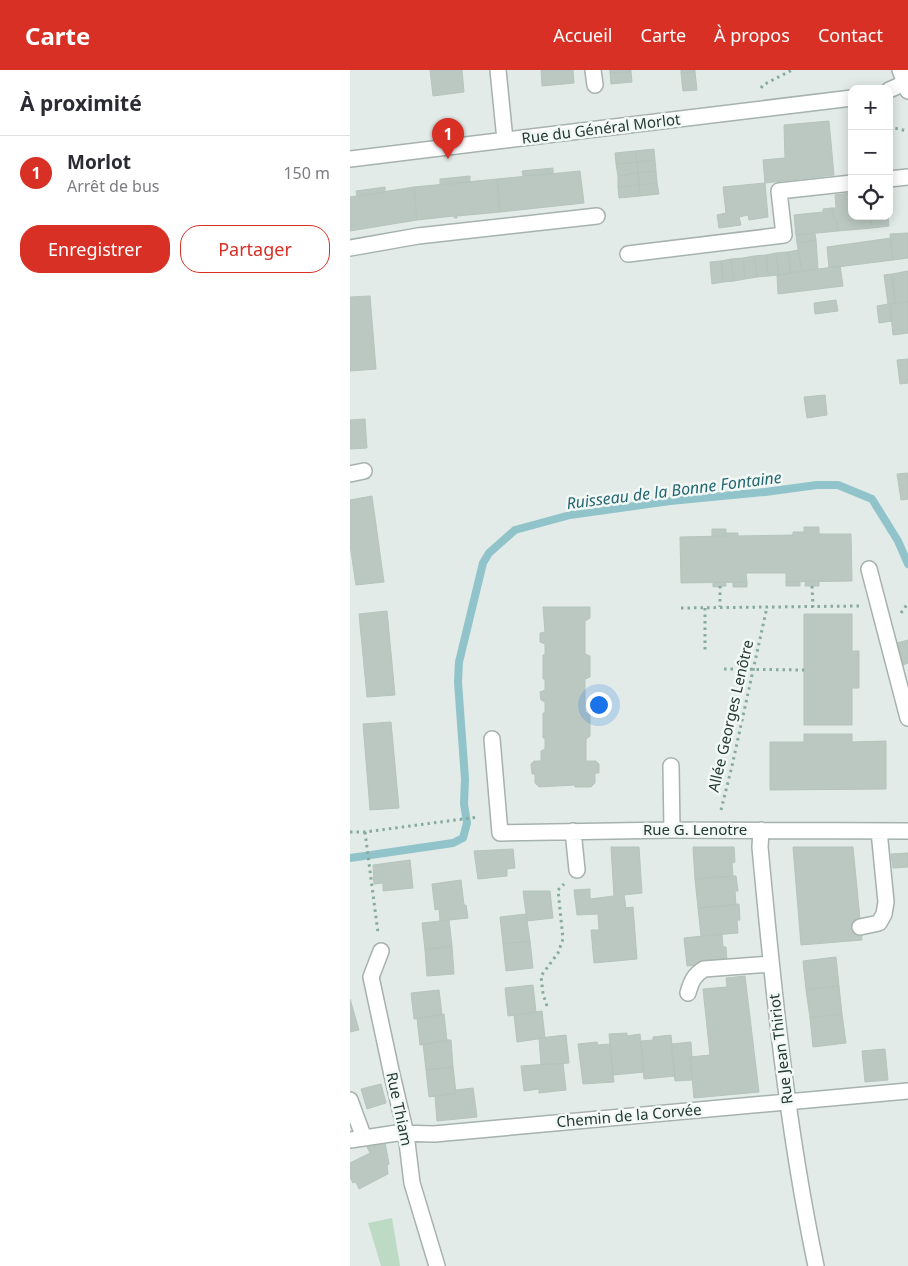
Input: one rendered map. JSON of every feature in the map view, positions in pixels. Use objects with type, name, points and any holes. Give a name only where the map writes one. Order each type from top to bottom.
[{"type":"street","points":[[498,70],[505,140]]},
{"type":"street","points":[[893,87],[905,79]]},
{"type":"street","name":"Rue du Général Morlot","points":[[350,159],[848,98]]},
{"type":"street","points":[[893,179],[908,177]]},
{"type":"street","points":[[628,254],[784,235],[779,191],[848,183]]},
{"type":"street","points":[[350,248],[418,236],[596,216]]},
{"type":"street","points":[[869,569],[908,718]]},
{"type":"street","name":"Rue G. Lenotre","points":[[492,739],[500,833],[672,830],[908,830]]},
{"type":"street","points":[[671,766],[672,830]]},
{"type":"street","name":"Rue Jean Thiriot","points":[[761,830],[760,847],[771,964],[787,1102],[803,1205],[816,1266]]},
{"type":"street","points":[[860,927],[879,923],[884,914],[886,902],[878,830]]},
{"type":"street","points":[[573,831],[577,870]]},
{"type":"street","name":"Rue Thiam","points":[[381,951],[372,977],[406,1134],[412,1184],[437,1266]]},
{"type":"street","points":[[688,993],[691,981],[697,973],[704,969],[771,964]]},
{"type":"street","name":"Chemin de la Corvée","points":[[357,1139],[397,1133],[434,1134],[908,1091]]},
{"type":"street","points":[[350,1100],[357,1139]]},
{"type":"path","points":[[893,129],[908,131]]},
{"type":"path","points":[[720,586],[720,607]]},
{"type":"path","points":[[812,586],[813,607]]},
{"type":"path","points":[[884,624],[894,622],[908,603]]},
{"type":"path","points":[[681,608],[865,606]]},
{"type":"path","name":"Allée Georges Lenôtre","points":[[716,830],[767,607]]},
{"type":"path","points":[[705,608],[705,650]]},
{"type":"path","points":[[724,669],[804,670]]},
{"type":"path","points":[[350,832],[365,832],[471,818]]},
{"type":"path","points":[[365,832],[381,951]]},
{"type":"path","points":[[547,1006],[543,994],[541,976],[558,952],[563,939],[558,890],[577,870]]},
{"type":"green space","points":[[392,1218],[400,1266],[381,1266],[368,1223]]},
{"type":"building","points":[[430,70],[462,70],[464,92],[433,96]]},
{"type":"building","points":[[541,70],[573,70],[574,83],[542,86]]},
{"type":"building","points":[[610,70],[631,70],[631,72],[610,73]]},
{"type":"building","points":[[681,70],[695,70],[695,72],[681,73]]},
{"type":"building","points":[[631,72],[632,82],[611,84],[610,73]]},
{"type":"building","points":[[695,72],[697,90],[683,91],[681,73]]},
{"type":"building","points":[[829,121],[834,175],[765,183],[763,160],[785,158],[784,125]]},
{"type":"building","points":[[654,149],[655,160],[637,162],[635,151]]},
{"type":"building","points":[[635,151],[637,162],[616,164],[615,153]]},
{"type":"building","points":[[655,160],[656,171],[638,173],[637,162]]},
{"type":"building","points":[[637,162],[638,173],[618,176],[616,164]]},
{"type":"building","points":[[553,168],[553,174],[523,176],[522,171]]},
{"type":"building","points":[[580,171],[584,203],[500,212],[497,179]]},
{"type":"building","points":[[656,171],[657,183],[639,185],[638,173]]},
{"type":"building","points":[[638,173],[639,185],[618,187],[618,176]]},
{"type":"building","points":[[470,176],[470,182],[440,185],[440,179]]},
{"type":"building","points":[[497,179],[500,212],[457,216],[457,218],[454,218],[454,216],[417,220],[414,187]]},
{"type":"building","points":[[657,183],[659,194],[640,196],[639,185]]},
{"type":"building","points":[[765,183],[768,217],[749,220],[748,215],[739,217],[741,225],[719,228],[717,215],[726,213],[723,187]]},
{"type":"building","points":[[639,185],[640,196],[619,198],[618,187]]},
{"type":"building","points":[[385,187],[385,192],[357,196],[356,191]]},
{"type":"building","points":[[414,187],[417,220],[350,231],[350,197]]},
{"type":"building","points":[[848,193],[848,220],[871,220],[872,228],[838,231],[832,208],[836,208],[835,195]]},
{"type":"building","points":[[832,208],[838,231],[796,235],[794,215],[823,212],[823,209]]},
{"type":"building","points":[[871,220],[888,220],[889,226],[872,228]]},
{"type":"building","points":[[908,233],[908,258],[893,260],[890,234]]},
{"type":"building","points":[[815,234],[816,240],[797,243],[796,235]]},
{"type":"building","points":[[891,238],[893,260],[829,268],[827,247]]},
{"type":"building","points":[[816,240],[818,269],[802,271],[797,243]]},
{"type":"building","points":[[798,250],[802,271],[791,273],[788,252]]},
{"type":"building","points":[[788,252],[791,273],[779,275],[776,253]]},
{"type":"building","points":[[776,253],[779,275],[768,276],[766,255]]},
{"type":"building","points":[[766,255],[768,276],[757,277],[754,256]]},
{"type":"building","points":[[754,256],[757,277],[745,279],[743,258]]},
{"type":"building","points":[[743,258],[745,279],[734,281],[731,259]]},
{"type":"building","points":[[731,259],[734,281],[723,282],[721,261]]},
{"type":"building","points":[[721,261],[723,282],[712,284],[710,262]]},
{"type":"building","points":[[840,266],[843,286],[778,294],[777,275]]},
{"type":"building","points":[[908,271],[908,302],[895,303],[892,274]]},
{"type":"building","points":[[892,274],[895,303],[888,304],[884,275]]},
{"type":"building","points":[[370,296],[376,369],[350,371],[350,297]]},
{"type":"building","points":[[836,300],[838,311],[815,314],[814,303]]},
{"type":"building","points":[[908,302],[908,333],[893,335],[890,304]]},
{"type":"building","points":[[890,304],[892,321],[879,323],[877,306]]},
{"type":"building","points":[[908,359],[908,383],[900,384],[897,360]]},
{"type":"building","points":[[825,395],[827,415],[807,418],[804,397]]},
{"type":"building","points":[[365,419],[367,448],[350,449],[350,420]]},
{"type":"building","points":[[908,473],[908,499],[901,500],[897,474]]},
{"type":"building","points":[[372,496],[384,582],[356,585],[350,545],[350,500]]},
{"type":"building","points":[[804,527],[819,527],[819,534],[851,534],[852,581],[786,582],[786,573],[746,573],[747,582],[681,583],[680,537],[726,536],[726,533],[738,533],[738,536],[793,535],[793,532],[804,532]]},
{"type":"building","points":[[712,529],[726,529],[726,536],[712,536]]},
{"type":"building","points":[[806,581],[819,581],[819,586],[805,586]]},
{"type":"building","points":[[713,582],[726,582],[726,586],[713,587]]},
{"type":"building","points":[[733,582],[747,582],[747,587],[733,587]]},
{"type":"building","points":[[786,582],[800,582],[800,586],[786,586]]},
{"type":"building","points":[[543,607],[590,607],[590,618],[585,621],[585,654],[590,656],[590,677],[585,679],[585,712],[590,715],[590,736],[586,739],[586,761],[596,761],[599,764],[599,773],[595,773],[595,783],[591,787],[575,787],[575,785],[539,787],[535,783],[535,774],[532,774],[531,764],[534,761],[541,761],[541,751],[545,749],[543,713],[545,713],[545,702],[541,700],[540,692],[545,690],[543,655],[545,655],[545,644],[540,642],[540,633],[545,632]]},
{"type":"building","points":[[387,611],[395,695],[367,697],[359,614]]},
{"type":"building","points":[[804,614],[852,614],[852,651],[859,651],[859,688],[852,688],[852,725],[804,725]]},
{"type":"building","points":[[908,640],[908,663],[903,665],[897,643]]},
{"type":"building","points":[[391,722],[399,808],[370,810],[363,724]]},
{"type":"building","points":[[804,734],[852,734],[852,742],[886,741],[886,789],[770,790],[770,742],[804,742]]},
{"type":"building","points":[[611,847],[639,847],[642,893],[624,895],[626,908],[633,907],[637,959],[594,963],[591,930],[599,930],[598,914],[577,915],[574,890],[590,889],[590,899],[614,896]]},
{"type":"building","points":[[693,847],[734,847],[735,862],[732,863],[733,876],[695,879]]},
{"type":"building","points":[[793,847],[853,847],[862,940],[801,945]]},
{"type":"building","points":[[513,849],[515,868],[507,869],[507,876],[478,879],[474,851]]},
{"type":"building","points":[[908,853],[908,867],[893,868],[891,854]]},
{"type":"building","points":[[410,860],[413,888],[383,891],[383,883],[374,884],[373,865]]},
{"type":"building","points":[[736,876],[738,891],[735,891],[736,905],[698,908],[695,879]]},
{"type":"building","points":[[461,880],[464,905],[466,905],[468,918],[440,921],[439,909],[435,910],[432,884]]},
{"type":"building","points":[[523,891],[550,891],[553,918],[527,921]]},
{"type":"building","points":[[739,904],[740,920],[737,920],[738,933],[701,936],[698,908]]},
{"type":"building","points":[[526,914],[530,941],[503,944],[500,917]]},
{"type":"building","points":[[449,920],[452,946],[425,950],[422,923]]},
{"type":"building","points":[[722,934],[723,947],[726,947],[727,962],[687,966],[684,938]]},
{"type":"building","points":[[530,941],[533,968],[506,971],[503,944]]},
{"type":"building","points":[[452,946],[454,974],[427,976],[425,950]]},
{"type":"building","points":[[836,957],[839,986],[806,990],[803,961]]},
{"type":"building","points":[[745,976],[759,1092],[694,1098],[690,1057],[710,1055],[703,989],[727,987],[726,978]]},
{"type":"building","points":[[533,985],[536,1012],[508,1016],[505,988]]},
{"type":"building","points":[[839,986],[842,1014],[810,1018],[806,990]]},
{"type":"building","points":[[439,990],[442,1015],[414,1019],[411,993]]},
{"type":"building","points":[[350,999],[359,1030],[350,1032]]},
{"type":"building","points":[[542,1011],[545,1038],[517,1042],[514,1015]]},
{"type":"building","points":[[444,1014],[447,1041],[420,1045],[417,1018]]},
{"type":"building","points":[[842,1014],[846,1043],[813,1047],[810,1018]]},
{"type":"building","points":[[627,1033],[627,1036],[640,1034],[644,1072],[613,1075],[609,1034]]},
{"type":"building","points":[[566,1035],[569,1063],[541,1065],[539,1038]]},
{"type":"building","points":[[671,1035],[675,1076],[644,1079],[641,1041],[653,1040],[653,1037]]},
{"type":"building","points":[[451,1040],[453,1067],[426,1070],[423,1044]]},
{"type":"building","points":[[597,1042],[598,1045],[610,1044],[614,1082],[583,1084],[578,1044]]},
{"type":"building","points":[[691,1042],[692,1080],[675,1081],[671,1044]]},
{"type":"building","points":[[885,1049],[888,1080],[865,1082],[862,1051]]},
{"type":"building","points":[[563,1063],[566,1090],[539,1093],[539,1089],[524,1091],[521,1066]]},
{"type":"building","points":[[453,1067],[456,1093],[429,1097],[426,1070]]},
{"type":"building","points":[[381,1084],[386,1103],[367,1109],[361,1089]]},
{"type":"building","points":[[473,1088],[477,1117],[437,1121],[435,1096],[456,1093],[456,1090]]},
{"type":"building","points":[[385,1142],[389,1164],[387,1165],[388,1174],[359,1189],[356,1182],[353,1183],[350,1177],[350,1163],[370,1153],[367,1147]]},
{"type":"waterway","name":"Ruisseau de la Bonne Fontaine","points":[[350,858],[453,843],[463,838],[467,823],[464,804],[465,779],[458,682],[459,662],[483,563],[489,553],[515,530],[570,515],[670,501],[817,485],[838,485],[872,499],[898,541],[908,564]]},
{"type":"place","name":"Morlot","points":[[448,159]]}]
